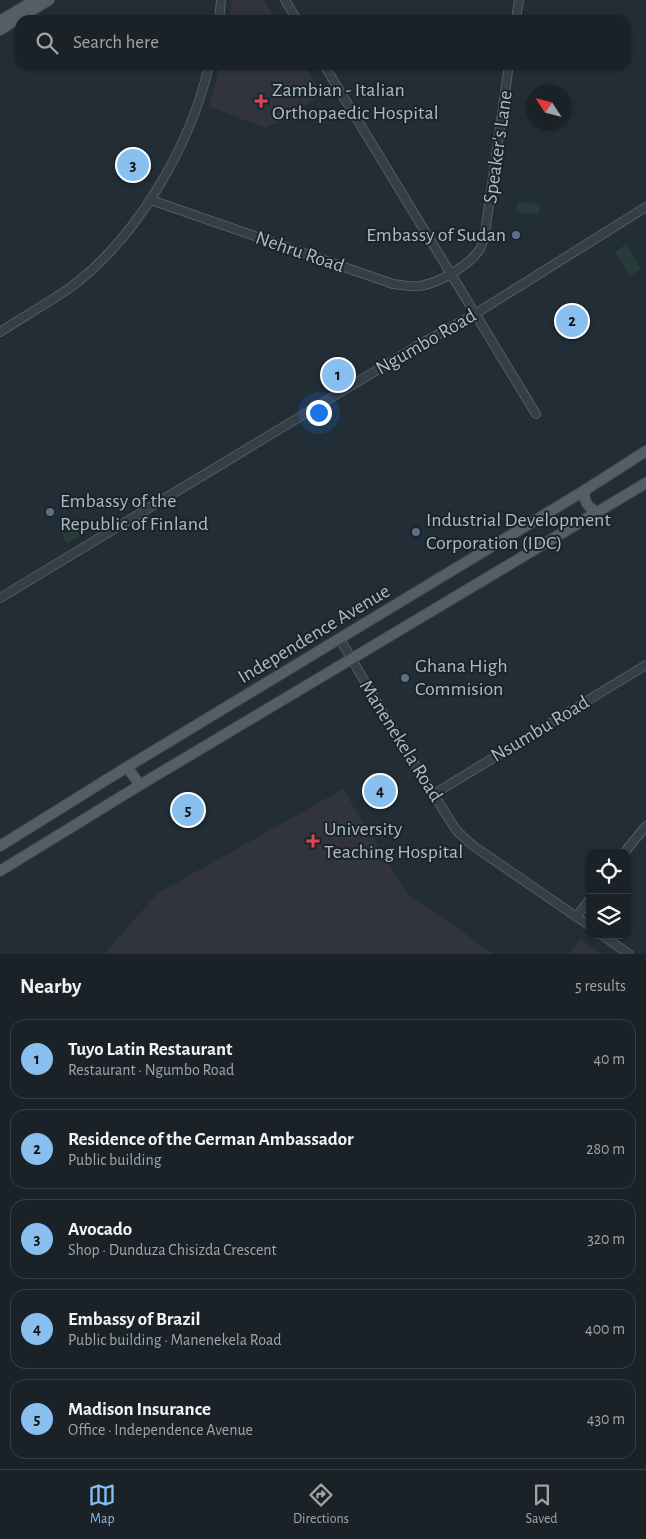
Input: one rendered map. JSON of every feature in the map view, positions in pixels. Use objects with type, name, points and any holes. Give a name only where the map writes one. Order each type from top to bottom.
[{"type":"main road","points":[[0,21],[35,0]]},
{"type":"main road","points":[[24,15],[49,0]]},
{"type":"main road","points":[[0,30],[15,21]]},
{"type":"main road","name":"Independence Avenue","points":[[0,846],[646,452]]},
{"type":"main road","name":"Independence Avenue","points":[[0,871],[351,658],[646,483]]},
{"type":"main road","points":[[585,490],[586,503],[597,512]]},
{"type":"main road","points":[[576,496],[586,504],[588,508],[587,518]]},
{"type":"main road","points":[[127,767],[140,785]]},
{"type":"street","points":[[219,15],[220,0]]},
{"type":"street","points":[[285,0],[294,15]]},
{"type":"street","points":[[517,15],[519,0]]},
{"type":"street","points":[[0,332],[71,287],[113,250],[151,200],[175,156],[200,99],[208,70]]},
{"type":"street","points":[[327,70],[536,414]]},
{"type":"street","name":"Speaker's Lane","points":[[451,274],[474,257],[481,248],[484,239],[508,70]]},
{"type":"street","name":"Nehru Road","points":[[151,200],[393,284],[421,286],[451,274]]},
{"type":"street","name":"Ngumbo Road","points":[[0,598],[417,346],[475,314],[646,207]]},
{"type":"street","name":"Manenekela Road","points":[[340,639],[457,831],[472,846],[586,923]]},
{"type":"street","name":"Nsumbu Road","points":[[434,794],[646,665]]},
{"type":"street","points":[[627,849],[646,826]]},
{"type":"street","points":[[576,917],[586,904]]},
{"type":"street","points":[[608,939],[629,954]]},
{"type":"shaded area","name":"Zambian - Italian Orthopaedic Hospital","points":[[231,0],[264,0],[273,15],[230,15]]},
{"type":"shaded area","name":"Zambian - Italian Orthopaedic Hospital","points":[[219,70],[307,70],[322,95],[266,128],[209,107]]},
{"type":"shaded area","name":"University Teaching Hospital","points":[[343,789],[407,893],[494,954],[104,954],[158,893]]},
{"type":"shaded area","points":[[580,939],[602,954],[569,954]]},
{"type":"green space","points":[[518,202],[540,204],[539,215],[516,212]]},
{"type":"green space","points":[[626,244],[641,269],[630,276],[615,252]]},
{"type":"green space","points":[[82,523],[87,532],[67,544],[62,535]]},
{"type":"place","name":"Zambian - Italian Orthopaedic Hospital","points":[[261,101]]},
{"type":"place","name":"Avocado","points":[[133,165]]},
{"type":"place","name":"Embassy of Sudan","points":[[516,235]]},
{"type":"place","name":"Residence of the German Ambassador","points":[[572,321]]},
{"type":"place","name":"Tuyo Latin Restaurant","points":[[338,375]]},
{"type":"place","name":"Embassy of the Republic of Finland","points":[[50,512]]},
{"type":"place","name":"Industrial Development Corporation (IDC)","points":[[416,532]]},
{"type":"place","name":"Ghana High Commision","points":[[405,678]]},
{"type":"place","name":"Embassy of Brazil","points":[[380,791]]},
{"type":"place","name":"Madison Insurance","points":[[188,810]]},
{"type":"place","name":"University Teaching Hospital","points":[[313,841]]}]
